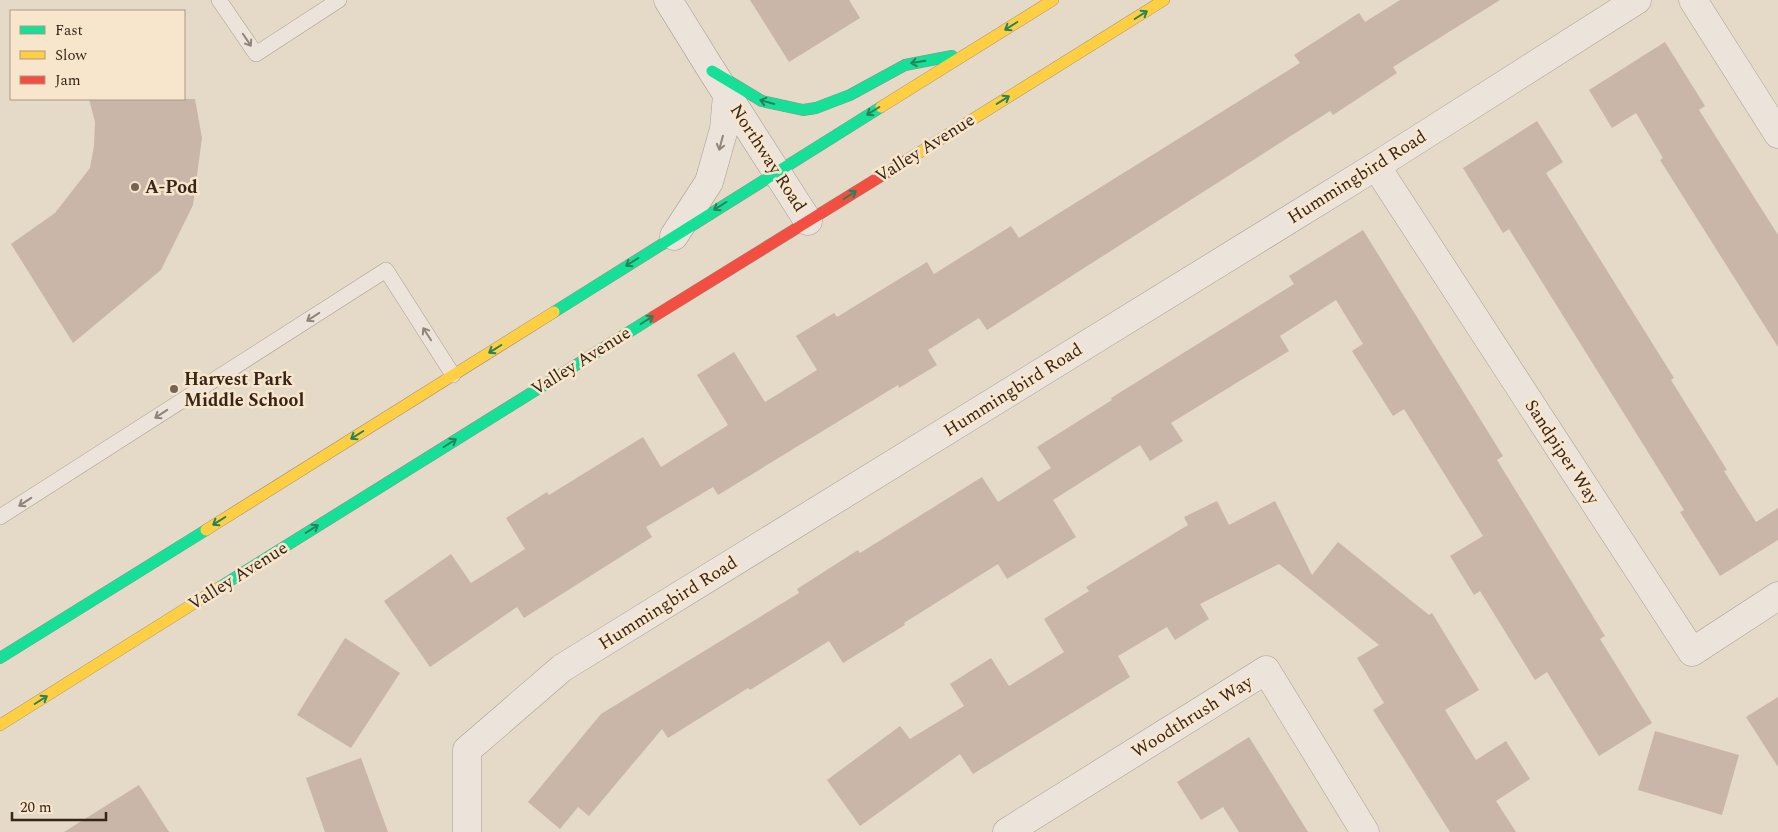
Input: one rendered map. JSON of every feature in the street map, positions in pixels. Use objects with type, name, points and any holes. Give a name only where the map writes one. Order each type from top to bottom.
[{"type":"main road","points":[[0,658],[1052,0]]},
{"type":"main road","name":"Valley Avenue","points":[[0,726],[524,397],[1164,0]]},
{"type":"main road","points":[[712,71],[762,101],[803,110],[816,108],[850,96],[905,65],[966,54]]},
{"type":"street","name":"Northway Road","points":[[668,0],[808,220]]},
{"type":"street","name":"Hummingbird Road","points":[[467,832],[467,750],[562,668],[1376,166],[1637,0]]},
{"type":"street","points":[[1693,0],[1778,134]]},
{"type":"street","name":"Northway Road","points":[[674,236],[709,182],[724,129],[727,95]]},
{"type":"street","name":"Sandpiper Way","points":[[1376,166],[1692,652],[1778,596]]},
{"type":"street","name":"Woodthrush Way","points":[[1007,832],[1266,670],[1365,832]]},
{"type":"lane","points":[[219,0],[256,54],[338,0]]},
{"type":"lane","points":[[0,517],[386,270],[453,374]]},
{"type":"building","points":[[750,0],[849,0],[860,18],[789,62]]},
{"type":"building","points":[[1400,0],[1500,0],[1393,67],[1397,73],[1333,115],[1330,111],[987,330],[979,318],[928,350],[937,365],[899,388],[898,385],[718,495],[713,487],[646,527],[652,537],[524,618],[517,607],[430,667],[384,601],[451,554],[471,583],[525,549],[506,518],[547,492],[549,495],[643,437],[661,467],[728,425],[697,375],[734,352],[765,402],[817,370],[796,336],[834,313],[837,317],[927,262],[934,274],[1011,226],[1019,238],[1300,63],[1294,55],[1359,13],[1365,22]]},
{"type":"building","points":[[1665,42],[1705,106],[1699,110],[1778,235],[1778,347],[1660,160],[1663,158],[1636,113],[1612,128],[1589,90]]},
{"type":"building","name":"A-Pod","points":[[195,99],[202,138],[193,205],[161,270],[73,343],[11,244],[55,213],[90,168],[94,146],[95,122],[89,100]]},
{"type":"building","points":[[1537,121],[1563,162],[1546,173],[1674,378],[1671,380],[1727,470],[1724,471],[1756,522],[1778,508],[1778,540],[1720,576],[1680,512],[1684,510],[1509,229],[1503,233],[1463,168]]},
{"type":"building","points":[[1363,230],[1503,456],[1497,460],[1605,636],[1600,639],[1652,723],[1599,756],[1547,672],[1535,680],[1480,591],[1474,595],[1450,556],[1483,536],[1404,409],[1393,416],[1352,351],[1363,344],[1336,300],[1280,336],[1289,351],[1171,423],[1183,441],[1150,461],[1140,445],[1053,500],[1076,537],[1007,579],[998,564],[843,663],[829,641],[750,690],[748,688],[668,738],[662,729],[589,816],[578,807],[560,829],[528,802],[601,714],[799,593],[797,589],[858,550],[860,553],[982,477],[998,502],[1051,468],[1037,447],[1112,400],[1111,398],[1294,284],[1289,276]]},
{"type":"building","points":[[1217,501],[1229,525],[1275,501],[1312,575],[1338,542],[1429,615],[1432,613],[1479,690],[1445,710],[1476,760],[1506,741],[1530,779],[1496,801],[1516,832],[1450,832],[1373,710],[1384,703],[1357,658],[1379,645],[1279,564],[1200,604],[1209,619],[1175,640],[1167,627],[1118,656],[1130,677],[973,774],[960,754],[860,826],[827,780],[900,726],[910,739],[964,706],[950,684],[991,658],[1009,686],[1064,652],[1044,619],[1089,591],[1086,587],[1188,525],[1184,517]]},
{"type":"building","points":[[345,638],[400,673],[351,748],[297,715]]},
{"type":"building","points":[[1778,697],[1778,767],[1746,717]]},
{"type":"building","points":[[1655,731],[1739,755],[1722,815],[1638,790]]},
{"type":"building","points":[[1249,737],[1308,832],[1239,832],[1223,807],[1201,820],[1177,782]]},
{"type":"building","points":[[361,758],[388,832],[325,832],[306,778]]},
{"type":"building","points":[[139,785],[169,832],[64,832]]},
{"type":"traffic: fast","points":[[712,71],[762,101],[803,110],[816,108],[850,95],[905,65],[952,56]]},
{"type":"traffic: fast","points":[[554,312],[881,107]]},
{"type":"traffic: fast","points":[[220,587],[653,317]]},
{"type":"traffic: fast","points":[[0,658],[206,530]]},
{"type":"traffic: slow","points":[[881,107],[1053,0]]},
{"type":"traffic: slow","points":[[912,157],[1164,0]]},
{"type":"traffic: slow","points":[[206,530],[554,312]]},
{"type":"traffic: slow","points":[[0,725],[220,587]]},
{"type":"traffic: jam","points":[[653,317],[912,157]]},
{"type":"place","name":"A-Pod","points":[[135,187]]},
{"type":"place","name":"Harvest Park Middle School","points":[[174,389]]}]
